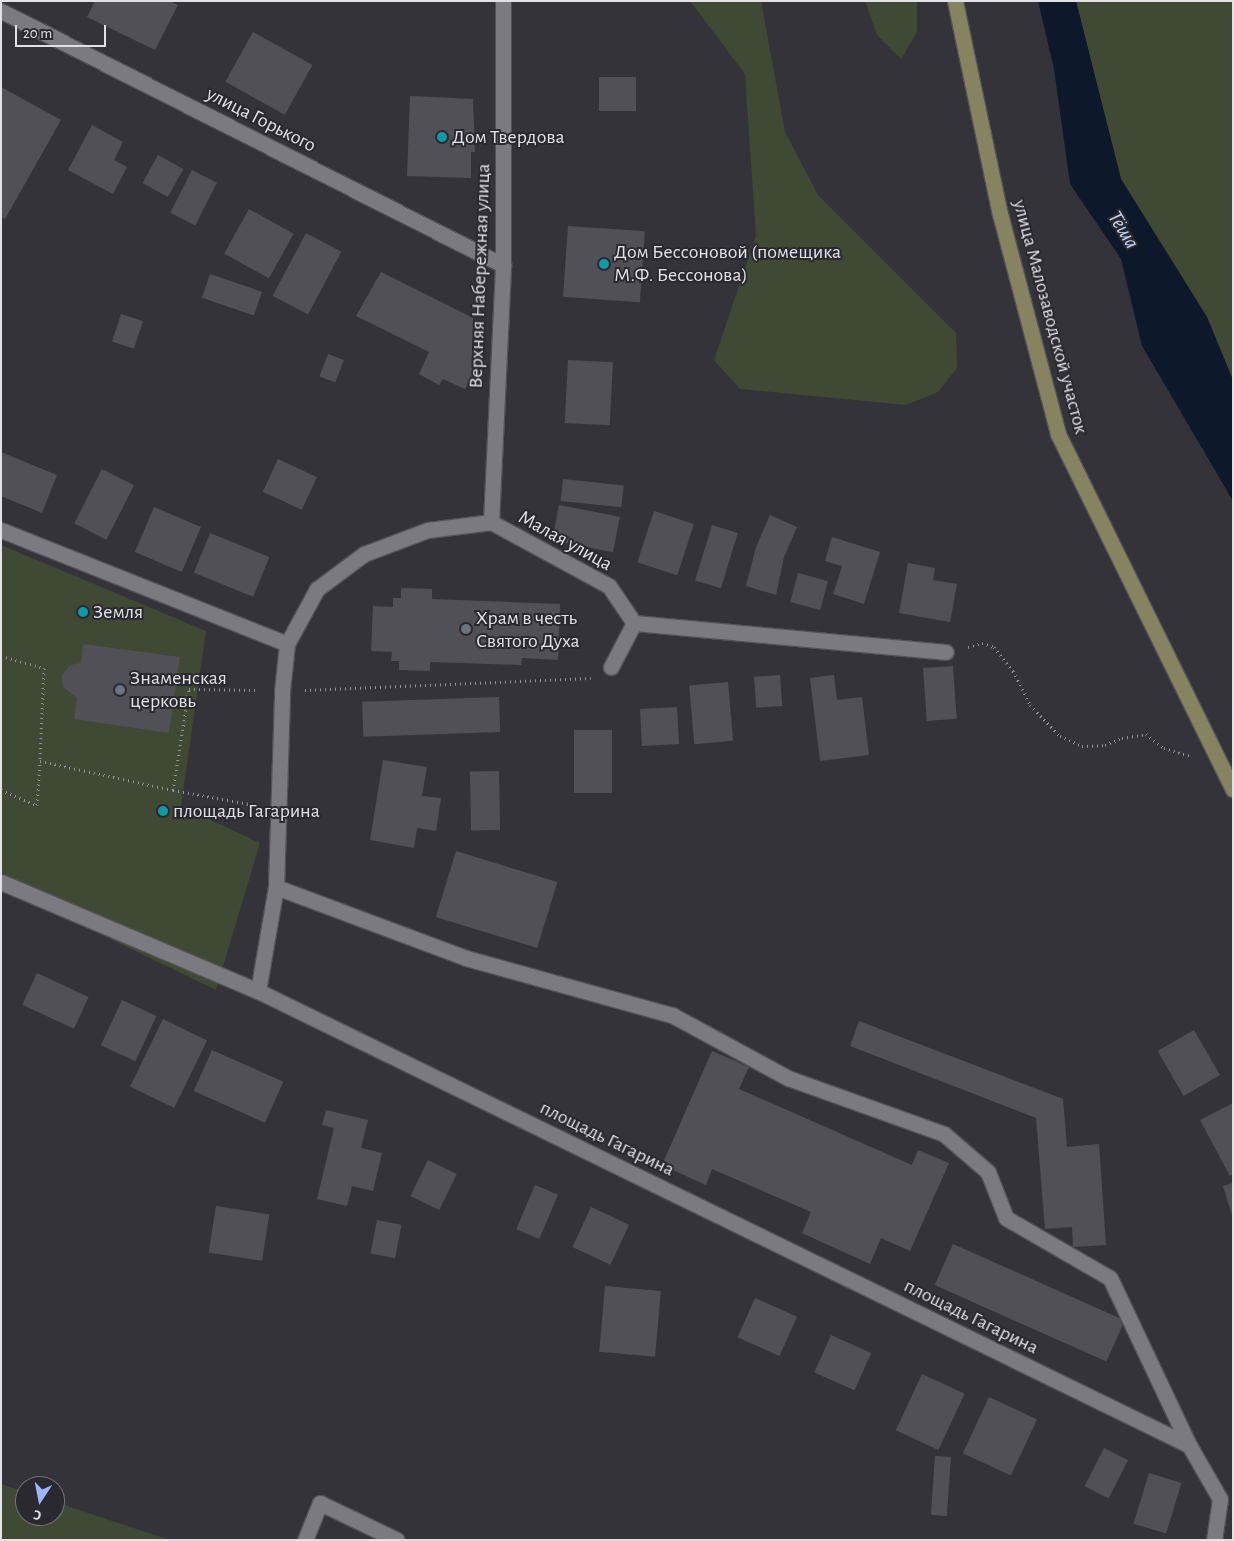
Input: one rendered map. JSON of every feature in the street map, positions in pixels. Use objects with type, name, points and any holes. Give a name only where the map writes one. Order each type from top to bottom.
[{"type":"street","name":"Верхняя Набережная улица","points":[[491,522],[503,265],[503,1]]},
{"type":"street","name":"улица Малозаводской участок","points":[[955,1],[1000,214],[1058,434],[1213,752],[1233,789]]},
{"type":"street","name":"улица Горького","points":[[1,11],[503,265]]},
{"type":"street","name":"Малая улица","points":[[287,644],[318,589],[364,554],[428,530],[491,522],[609,586],[634,623]]},
{"type":"street","points":[[1,530],[287,644],[282,691],[280,810],[276,887],[258,991]]},
{"type":"street","points":[[611,667],[634,623],[946,652]]},
{"type":"street","name":"площадь Гагарина","points":[[1,882],[258,991],[1189,1445]]},
{"type":"street","points":[[276,887],[466,958],[672,1015],[788,1078],[944,1134],[988,1172],[1006,1218],[1110,1278],[1189,1445],[1220,1499],[1214,1540]]},
{"type":"street","points":[[305,1540],[320,1503],[397,1540]]},
{"type":"path","points":[[946,652],[982,643],[994,647],[1012,671],[1030,705],[1060,736],[1082,746],[1105,745],[1122,738],[1146,734],[1164,748],[1184,756],[1213,752]]},
{"type":"path","points":[[1,790],[37,805],[40,761]]},
{"type":"path","points":[[173,790],[280,810]]},
{"type":"green space","points":[[690,1],[761,1],[785,132],[818,195],[956,333],[957,368],[938,392],[906,405],[740,389],[714,360],[756,236],[745,74]]},
{"type":"green space","points":[[865,1],[917,1],[917,32],[901,59],[877,35]]},
{"type":"green space","points":[[1076,1],[1233,1],[1233,380],[1207,317],[1121,179]]},
{"type":"green space","name":"площадь Гагарина","points":[[1,545],[206,631],[181,806],[260,843],[216,990],[1,886]]},
{"type":"green space","points":[[1,1484],[15,1489],[15,1526],[65,1526],[65,1505],[170,1540],[1,1540]]},
{"type":"water","name":"Тёша","points":[[1038,1],[1076,1],[1121,179],[1207,317],[1233,380],[1233,501],[1142,346],[1121,259],[1070,184],[1054,69]]},
{"type":"building","points":[[95,1],[170,1],[178,5],[155,50],[87,17]]},
{"type":"building","points":[[253,32],[312,65],[285,115],[225,82]]},
{"type":"building","points":[[599,77],[636,77],[636,111],[599,111]]},
{"type":"building","points":[[1,87],[61,120],[5,219],[1,217]]},
{"type":"building","name":"Дом Твердова","points":[[410,96],[473,99],[475,152],[471,152],[471,178],[407,176]]},
{"type":"building","points":[[92,125],[123,142],[114,160],[127,167],[113,194],[68,170]]},
{"type":"building","points":[[158,155],[183,169],[168,197],[142,183]]},
{"type":"building","points":[[192,170],[217,183],[195,225],[170,213]]},
{"type":"building","points":[[249,209],[294,234],[269,278],[224,254]]},
{"type":"building","name":"Дом Бессоновой (помещика М.Ф. Бессонова)","points":[[568,226],[645,231],[640,302],[563,297]]},
{"type":"building","points":[[306,233],[341,252],[308,314],[273,296]]},
{"type":"building","points":[[381,272],[473,318],[472,375],[465,389],[443,379],[439,385],[419,374],[429,352],[356,316]]},
{"type":"building","points":[[210,274],[262,292],[254,316],[202,298]]},
{"type":"building","points":[[121,314],[143,321],[134,349],[112,342]]},
{"type":"building","points":[[328,354],[344,360],[335,382],[319,376]]},
{"type":"building","points":[[568,360],[613,362],[610,425],[565,423]]},
{"type":"building","points":[[1,452],[57,475],[42,513],[1,496]]},
{"type":"building","points":[[278,459],[317,477],[302,510],[263,492]]},
{"type":"building","points":[[102,469],[134,485],[106,540],[74,523]]},
{"type":"building","points":[[563,479],[624,485],[621,507],[561,501]]},
{"type":"building","points":[[559,505],[620,517],[613,552],[552,540]]},
{"type":"building","points":[[154,507],[201,527],[182,572],[135,552]]},
{"type":"building","points":[[654,511],[694,524],[677,575],[637,562]]},
{"type":"building","points":[[770,515],[797,527],[784,557],[776,595],[746,586],[756,547]]},
{"type":"building","points":[[712,525],[738,533],[721,588],[695,580]]},
{"type":"building","points":[[210,533],[269,557],[253,597],[194,573]]},
{"type":"building","points":[[832,537],[880,552],[864,604],[833,594],[842,566],[825,561]]},
{"type":"building","points":[[908,563],[935,568],[933,580],[957,584],[950,622],[899,613]]},
{"type":"building","points":[[798,573],[828,581],[820,610],[790,602]]},
{"type":"building","name":"Храм в честь Святого Духа","points":[[401,588],[432,589],[432,599],[560,604],[558,660],[522,658],[521,665],[430,662],[430,671],[399,670],[399,661],[391,661],[392,652],[371,651],[373,606],[393,607],[393,598],[401,598]]},
{"type":"building","name":"Знаменская церковь","points":[[83,644],[180,657],[169,733],[74,719],[77,698],[63,687],[62,675],[70,665],[81,663]]},
{"type":"building","points":[[953,666],[957,719],[927,721],[923,668]]},
{"type":"building","points":[[780,675],[782,706],[756,708],[754,677]]},
{"type":"building","points":[[834,675],[837,700],[862,697],[869,755],[820,761],[810,678]]},
{"type":"building","points":[[728,682],[733,741],[694,744],[689,685]]},
{"type":"building","points":[[499,697],[500,732],[363,737],[362,702]]},
{"type":"building","points":[[677,707],[679,744],[642,746],[640,709]]},
{"type":"building","points":[[574,730],[612,730],[612,793],[574,793]]},
{"type":"building","points":[[383,760],[427,767],[422,796],[441,798],[436,831],[417,828],[414,848],[370,840]]},
{"type":"building","points":[[499,771],[500,830],[471,830],[470,772]]},
{"type":"building","points":[[456,851],[557,882],[537,948],[436,917]]},
{"type":"building","points":[[37,973],[89,997],[74,1029],[22,1005]]},
{"type":"building","points":[[122,1000],[156,1016],[135,1061],[101,1045]]},
{"type":"building","points":[[163,1019],[207,1040],[174,1108],[130,1086]]},
{"type":"building","points":[[859,1021],[1063,1099],[1067,1147],[1099,1144],[1106,1245],[1073,1247],[1072,1227],[1045,1229],[1036,1118],[850,1046]]},
{"type":"building","points":[[1194,1030],[1220,1075],[1184,1096],[1158,1051]]},
{"type":"building","points":[[212,1050],[283,1082],[265,1123],[194,1091]]},
{"type":"building","points":[[712,1051],[749,1067],[739,1089],[912,1165],[918,1150],[949,1163],[910,1251],[881,1238],[870,1264],[802,1233],[811,1212],[712,1169],[706,1185],[662,1165]]},
{"type":"building","points":[[1233,1103],[1233,1174],[1230,1176],[1200,1120]]},
{"type":"building","points":[[326,1110],[368,1120],[361,1148],[382,1153],[373,1191],[352,1186],[347,1206],[317,1199],[334,1128],[322,1125]]},
{"type":"building","points":[[428,1160],[457,1174],[439,1210],[410,1196]]},
{"type":"building","points":[[1233,1183],[1233,1215],[1232,1215],[1223,1186]]},
{"type":"building","points":[[535,1185],[558,1195],[539,1239],[516,1229]]},
{"type":"building","points":[[216,1206],[269,1214],[262,1261],[209,1252]]},
{"type":"building","points":[[591,1207],[629,1225],[610,1265],[572,1247]]},
{"type":"building","points":[[377,1220],[402,1225],[395,1258],[371,1253]]},
{"type":"building","points":[[953,1244],[1125,1320],[1106,1362],[935,1285]]},
{"type":"building","points":[[605,1286],[661,1291],[655,1357],[599,1352]]},
{"type":"building","points":[[755,1298],[797,1317],[780,1356],[738,1337]]},
{"type":"building","points":[[831,1335],[871,1353],[855,1390],[814,1372]]},
{"type":"building","points":[[922,1374],[965,1394],[938,1450],[896,1430]]},
{"type":"building","points":[[989,1397],[1037,1419],[1011,1476],[963,1453]]},
{"type":"building","points":[[1104,1448],[1128,1460],[1109,1499],[1084,1486]]},
{"type":"building","points":[[935,1456],[951,1457],[947,1516],[931,1515]]},
{"type":"building","points":[[1149,1473],[1182,1483],[1166,1534],[1134,1524]]},
{"type":"place","name":"Дом Твердова","points":[[442,137]]},
{"type":"place","name":"Дом Бессоновой (помещика М.Ф. Бессонова)","points":[[604,264]]},
{"type":"place","name":"Земля","points":[[83,612]]},
{"type":"place","name":"Храм в честь Святого Духа","points":[[466,629]]},
{"type":"place","name":"Знаменская церковь","points":[[120,690]]},
{"type":"place","name":"площадь Гагарина","points":[[163,811]]}]
